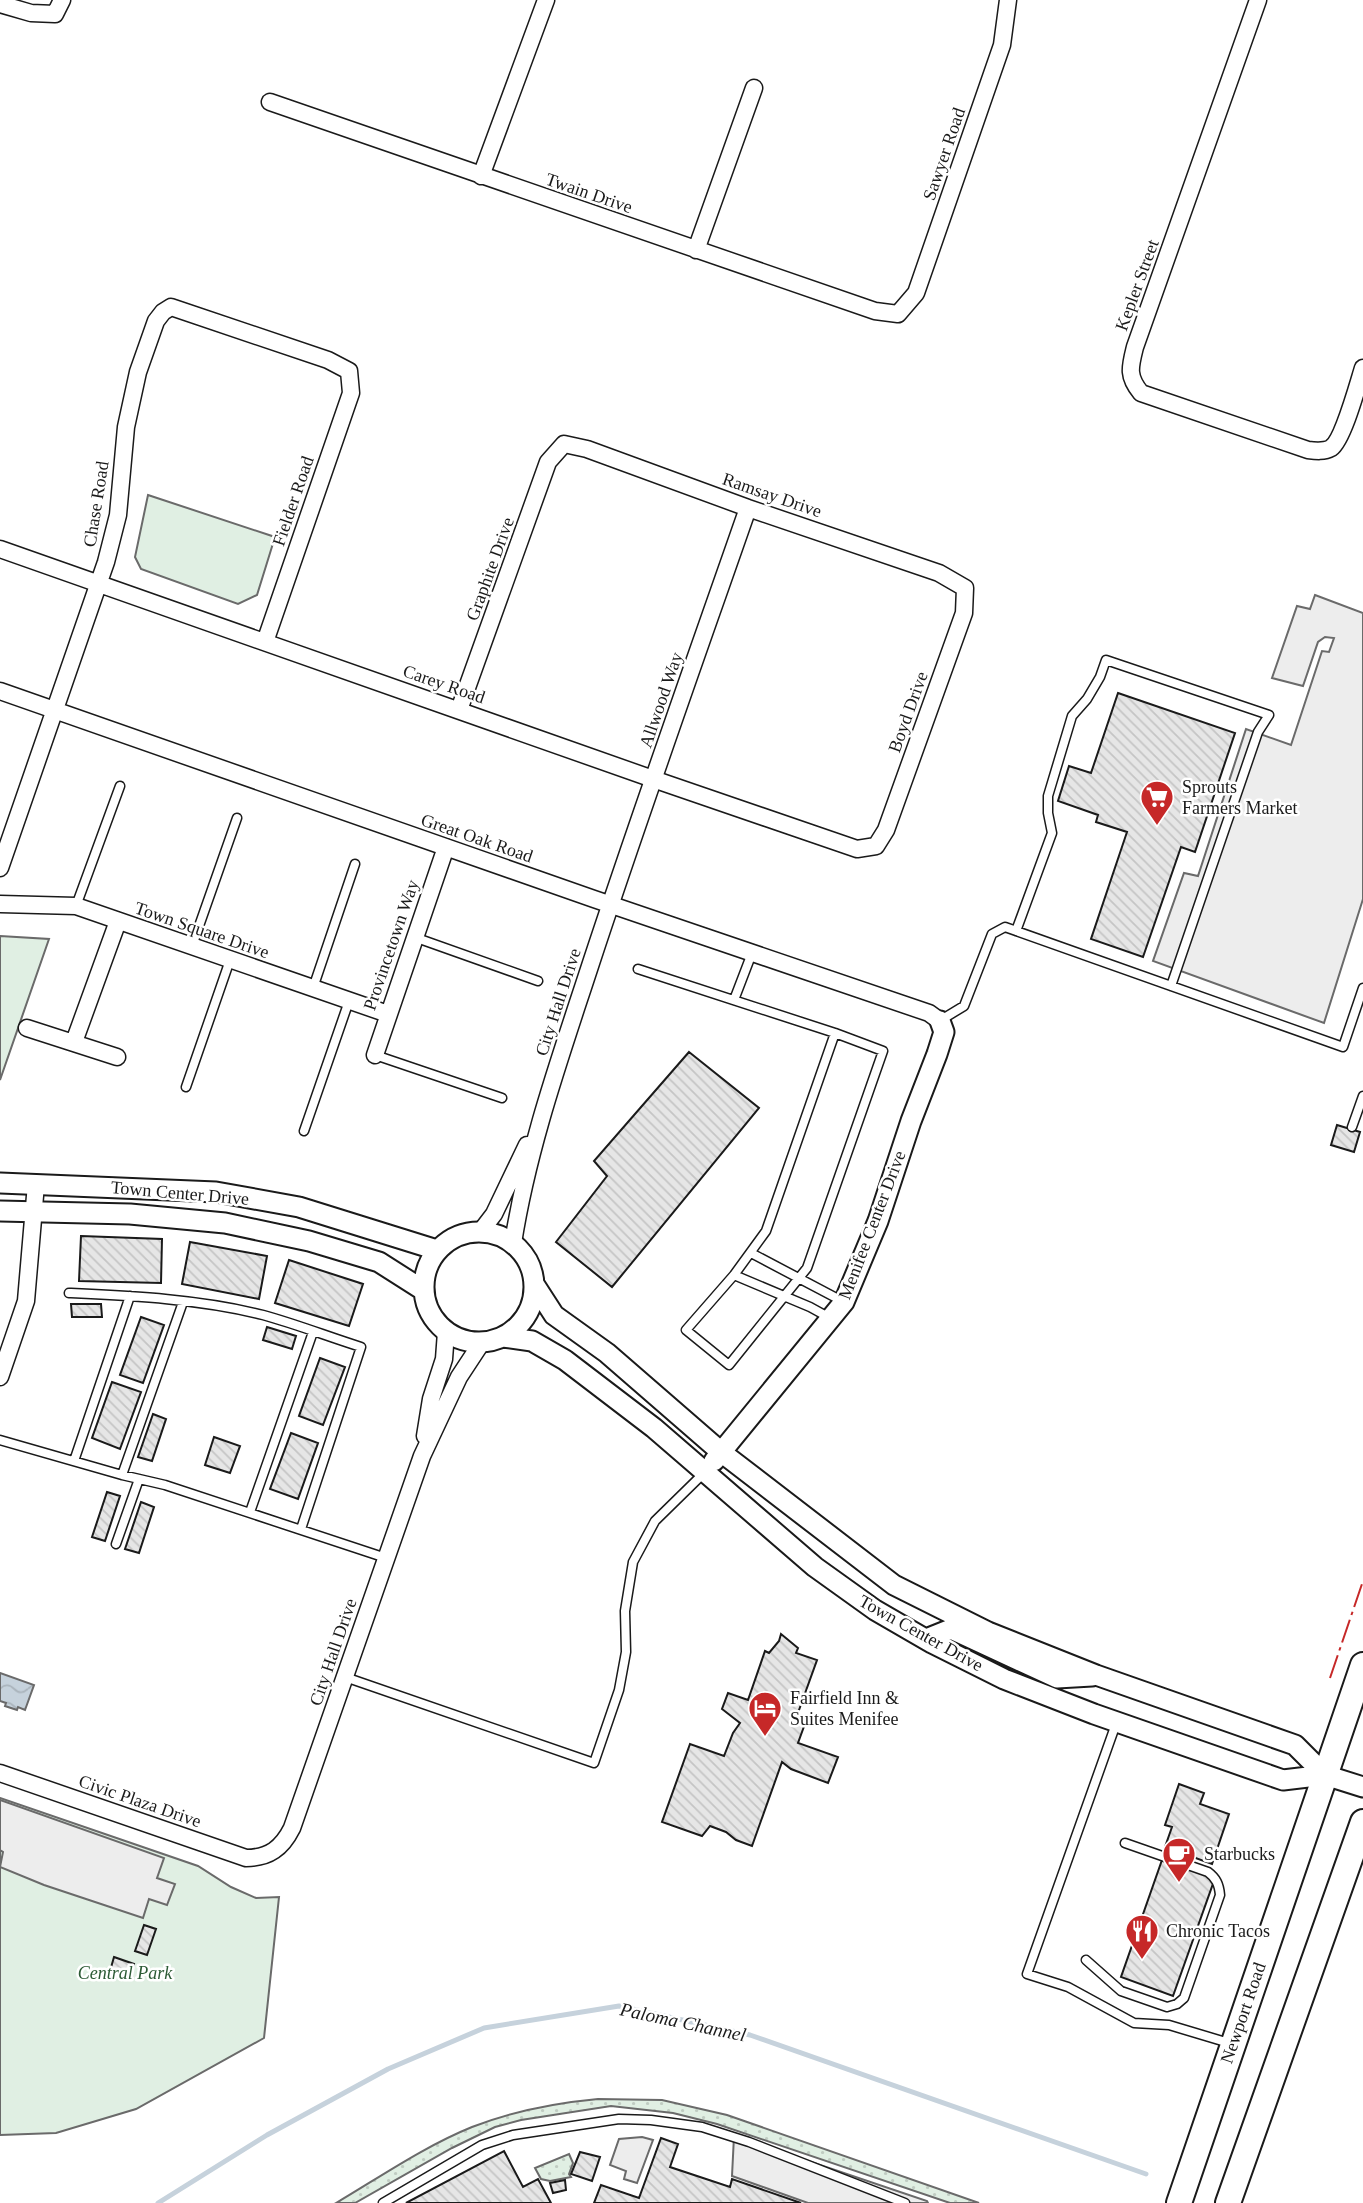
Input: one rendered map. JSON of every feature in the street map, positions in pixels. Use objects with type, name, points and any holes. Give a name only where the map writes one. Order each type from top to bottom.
[{"type":"main road","name":"Newport Road","points":[[1178,2203],[1363,1665]]},
{"type":"main road","points":[[1228,2203],[1363,1822]]},
{"type":"street","points":[[481,176],[546,0]]},
{"type":"street","name":"Sawyer Road","points":[[898,314],[916,293],[1002,46],[1008,0]]},
{"type":"street","name":"Kepler Street","points":[[1258,0],[1135,347],[1130,367],[1133,383],[1141,393],[1308,450],[1320,451],[1332,447],[1339,436],[1363,368]]},
{"type":"street","points":[[0,4],[31,13],[58,7]]},
{"type":"street","points":[[696,250],[754,88]]},
{"type":"street","name":"Twain Drive","points":[[270,103],[875,311],[898,314]]},
{"type":"street","name":"Fielder Road","points":[[172,306],[328,360],[349,371],[351,393],[265,642]]},
{"type":"street","name":"Chase Road","points":[[0,868],[100,584],[118,515],[125,427],[138,372],[156,321],[172,306]]},
{"type":"street","name":"Ramsay Drive","points":[[564,444],[587,449],[748,508],[939,573],[965,587]]},
{"type":"street","name":"Graphite Drive","points":[[459,710],[548,462],[564,444]]},
{"type":"street","name":"Allwood Way","points":[[610,905],[748,508]]},
{"type":"street","name":"Carey Road","points":[[0,549],[857,849],[876,846]]},
{"type":"street","name":"Boyd Drive","points":[[876,846],[886,830],[964,613],[965,587]]},
{"type":"street","name":"Great Oak Road","points":[[0,691],[610,905],[929,1013],[940,1021]]},
{"type":"street","name":"Provincetown Way","points":[[375,1055],[446,847]]},
{"type":"street","name":"Town Square Drive","points":[[0,904],[76,906],[388,1014]]},
{"type":"street","name":"City Hall Drive","points":[[513,1243],[519,1207],[543,1111],[610,905]]},
{"type":"street","points":[[74,1042],[118,921]]},
{"type":"street","name":"Menifee Center Drive","points":[[705,1472],[844,1302],[878,1221],[911,1121],[937,1054],[944,1032],[940,1021]]},
{"type":"street","points":[[27,1028],[117,1057]]},
{"type":"street","name":"City Hall Drive","points":[[481,1231],[494,1214],[543,1111]]},
{"type":"street","name":"Town Center Drive","points":[[0,1183],[216,1192],[299,1207],[438,1250]]},
{"type":"street","points":[[0,1377],[26,1301],[36,1184]]},
{"type":"street","name":"Town Center Drive","points":[[0,1211],[130,1214],[225,1223],[309,1241],[379,1262],[423,1290]]},
{"type":"street","points":[[446,1332],[430,1313],[423,1290],[428,1264],[438,1250],[457,1236],[481,1231],[498,1234],[513,1243]]},
{"type":"street","name":"Town Center Drive","points":[[513,1243],[529,1264],[534,1284],[554,1315],[607,1353],[722,1452],[894,1585],[988,1632],[1096,1675],[1295,1745],[1325,1775]]},
{"type":"street","points":[[503,1337],[516,1328],[527,1315],[533,1300],[534,1284]]},
{"type":"street","name":"City Hall Drive","points":[[422,1456],[431,1399],[444,1359],[446,1332]]},
{"type":"street","name":"Town Center Drive","points":[[446,1332],[467,1341],[482,1342],[503,1337],[531,1341],[565,1360],[654,1428],[815,1567],[875,1610],[1004,1679],[1283,1780],[1325,1775],[1363,1787]]},
{"type":"street","name":"City Hall Drive","points":[[269,1854],[286,1839],[292,1829],[422,1456],[459,1377],[482,1342]]},
{"type":"street","points":[[926,1639],[951,1629],[1057,1678],[1096,1675]]},
{"type":"street","name":"Civic Plaza Drive","points":[[0,1773],[246,1858],[269,1854]]},
{"type":"lane","points":[[1016,931],[1052,833],[1048,796],[1072,716],[1087,699],[1106,660],[1269,715],[1258,732],[1171,986]]},
{"type":"lane","points":[[76,906],[120,786]]},
{"type":"lane","points":[[192,947],[237,818]]},
{"type":"lane","points":[[313,988],[355,864]]},
{"type":"lane","points":[[940,1021],[964,1006],[992,934],[1005,927],[1343,1047],[1363,988]]},
{"type":"lane","points":[[414,937],[538,981]]},
{"type":"lane","points":[[734,1000],[752,953]]},
{"type":"lane","points":[[186,1087],[230,960]]},
{"type":"lane","points":[[638,969],[835,1033],[883,1051],[807,1268],[729,1365],[686,1330],[734,1275],[766,1231],[835,1033]]},
{"type":"lane","points":[[304,1131],[349,1001]]},
{"type":"lane","points":[[375,1055],[502,1098]]},
{"type":"lane","points":[[1352,1127],[1363,1096]]},
{"type":"lane","points":[[751,1253],[844,1302]]},
{"type":"lane","points":[[734,1275],[831,1319]]},
{"type":"lane","points":[[69,1293],[130,1296],[217,1306],[263,1315],[361,1347],[301,1529]]},
{"type":"lane","points":[[74,1461],[130,1296]]},
{"type":"lane","points":[[122,1475],[183,1302]]},
{"type":"lane","points":[[250,1512],[313,1332]]},
{"type":"lane","points":[[0,1440],[166,1485],[386,1558]]},
{"type":"lane","points":[[345,1677],[594,1763],[619,1690],[626,1652],[625,1611],[634,1562],[655,1521],[705,1472]]},
{"type":"lane","points":[[116,1544],[139,1479]]},
{"type":"lane","points":[[1116,1721],[1027,1974],[1068,1987],[1134,2023],[1169,2025],[1232,2044]]},
{"type":"lane","points":[[1086,1960],[1121,1992],[1167,2007],[1177,2004],[1184,1998],[1220,1895],[1219,1885],[1208,1872],[1125,1843]]},
{"type":"lane","points":[[383,2203],[482,2145],[513,2135],[619,2119],[702,2127],[905,2203]]},
{"type":"green space","points":[[148,495],[275,537],[257,595],[238,604],[141,569],[135,557]]},
{"type":"green space","points":[[0,936],[49,939],[0,1080]]},
{"type":"green space","name":"Central Park","points":[[0,1798],[198,1866],[231,1887],[256,1898],[279,1897],[264,2038],[136,2109],[56,2133],[0,2135]]},
{"type":"green space","points":[[598,2099],[662,2100],[727,2115],[979,2203],[950,2203],[717,2124],[673,2113],[611,2106],[521,2120],[495,2127],[355,2203],[336,2203],[420,2153],[472,2127],[534,2108]]},
{"type":"green space","points":[[569,2154],[573,2163],[569,2174],[571,2177],[550,2181],[541,2179],[535,2168]]},
{"type":"shaded area","points":[[1315,595],[1363,613],[1363,899],[1324,1023],[1153,961],[1184,873],[1198,876],[1246,729],[1291,745],[1322,651],[1329,652],[1334,638],[1325,637],[1318,642],[1303,686],[1272,678],[1297,606],[1310,609]]},
{"type":"shaded area","points":[[0,1800],[164,1858],[157,1878],[175,1884],[167,1905],[149,1899],[143,1918],[44,1885],[0,1867],[3,1852],[0,1850]]},
{"type":"shaded area","points":[[734,2136],[928,2203],[808,2203],[732,2176]]},
{"type":"shaded area","points":[[642,2137],[653,2140],[637,2183],[624,2179],[626,2171],[610,2165],[619,2139]]},
{"type":"water","points":[[0,1673],[34,1685],[25,1710],[5,1706],[6,1703],[0,1701]]},
{"type":"building","name":"Sprouts Farmers Market","points":[[1118,693],[1235,733],[1195,852],[1181,847],[1143,957],[1091,939],[1127,832],[1096,822],[1098,815],[1058,801],[1069,766],[1091,773]]},
{"type":"building","points":[[689,1052],[759,1108],[612,1287],[556,1242],[607,1176],[594,1161]]},
{"type":"building","points":[[1337,1125],[1360,1132],[1354,1152],[1331,1145]]},
{"type":"building","points":[[81,1236],[162,1239],[161,1283],[79,1281]]},
{"type":"building","points":[[190,1242],[267,1256],[259,1299],[182,1284]]},
{"type":"building","points":[[289,1260],[363,1284],[349,1326],[275,1303]]},
{"type":"building","points":[[71,1304],[101,1304],[102,1317],[72,1317]]},
{"type":"building","points":[[141,1317],[164,1325],[143,1383],[120,1375]]},
{"type":"building","points":[[267,1327],[296,1336],[292,1349],[263,1340]]},
{"type":"building","points":[[320,1358],[345,1367],[323,1425],[299,1416]]},
{"type":"building","points":[[112,1382],[141,1392],[120,1449],[92,1438]]},
{"type":"building","points":[[153,1414],[166,1419],[152,1461],[138,1457]]},
{"type":"building","points":[[291,1433],[318,1443],[298,1499],[270,1489]]},
{"type":"building","points":[[214,1437],[240,1446],[230,1473],[205,1465]]},
{"type":"building","points":[[107,1492],[120,1496],[105,1541],[92,1537]]},
{"type":"building","points":[[141,1502],[154,1507],[139,1553],[125,1549]]},
{"type":"building","name":"Fairfield Inn & Suites Menifee","points":[[781,1634],[798,1648],[796,1653],[817,1660],[799,1710],[793,1717],[806,1721],[798,1743],[838,1757],[828,1783],[791,1769],[782,1762],[752,1846],[710,1826],[702,1836],[662,1822],[690,1744],[724,1756],[740,1723],[722,1709],[728,1693],[748,1700],[765,1651],[769,1653]]},
{"type":"building","points":[[1179,1784],[1204,1793],[1200,1804],[1229,1814],[1212,1864],[1165,1847],[1172,1827],[1165,1825]]},
{"type":"building","points":[[1162,1860],[1215,1878],[1173,1996],[1121,1977]]},
{"type":"building","points":[[144,1925],[156,1929],[147,1955],[135,1951]]},
{"type":"building","points":[[114,1957],[134,1964],[130,1978],[110,1971]]},
{"type":"building","points":[[661,2138],[678,2144],[670,2167],[730,2187],[732,2179],[801,2203],[594,2203],[601,2185],[639,2198]]},
{"type":"building","points":[[504,2151],[523,2187],[538,2179],[551,2203],[406,2203]]},
{"type":"building","points":[[580,2152],[600,2157],[592,2181],[571,2174]]},
{"type":"building","points":[[565,2180],[566,2190],[553,2193],[550,2183]]},
{"type":"waterway","name":"Paloma Channel","points":[[158,2203],[267,2135],[388,2069],[484,2028],[619,2006],[750,2035],[1146,2174]]},
{"type":"power","points":[[1330,1678],[1363,1581]]},
{"type":"place","name":"Sprouts Farmers Market","points":[[1157,827]]},
{"type":"place","name":"Fairfield Inn & Suites Menifee","points":[[765,1738]]},
{"type":"place","name":"Starbucks","points":[[1179,1884]]},
{"type":"place","name":"Chronic Tacos","points":[[1142,1961]]}]
